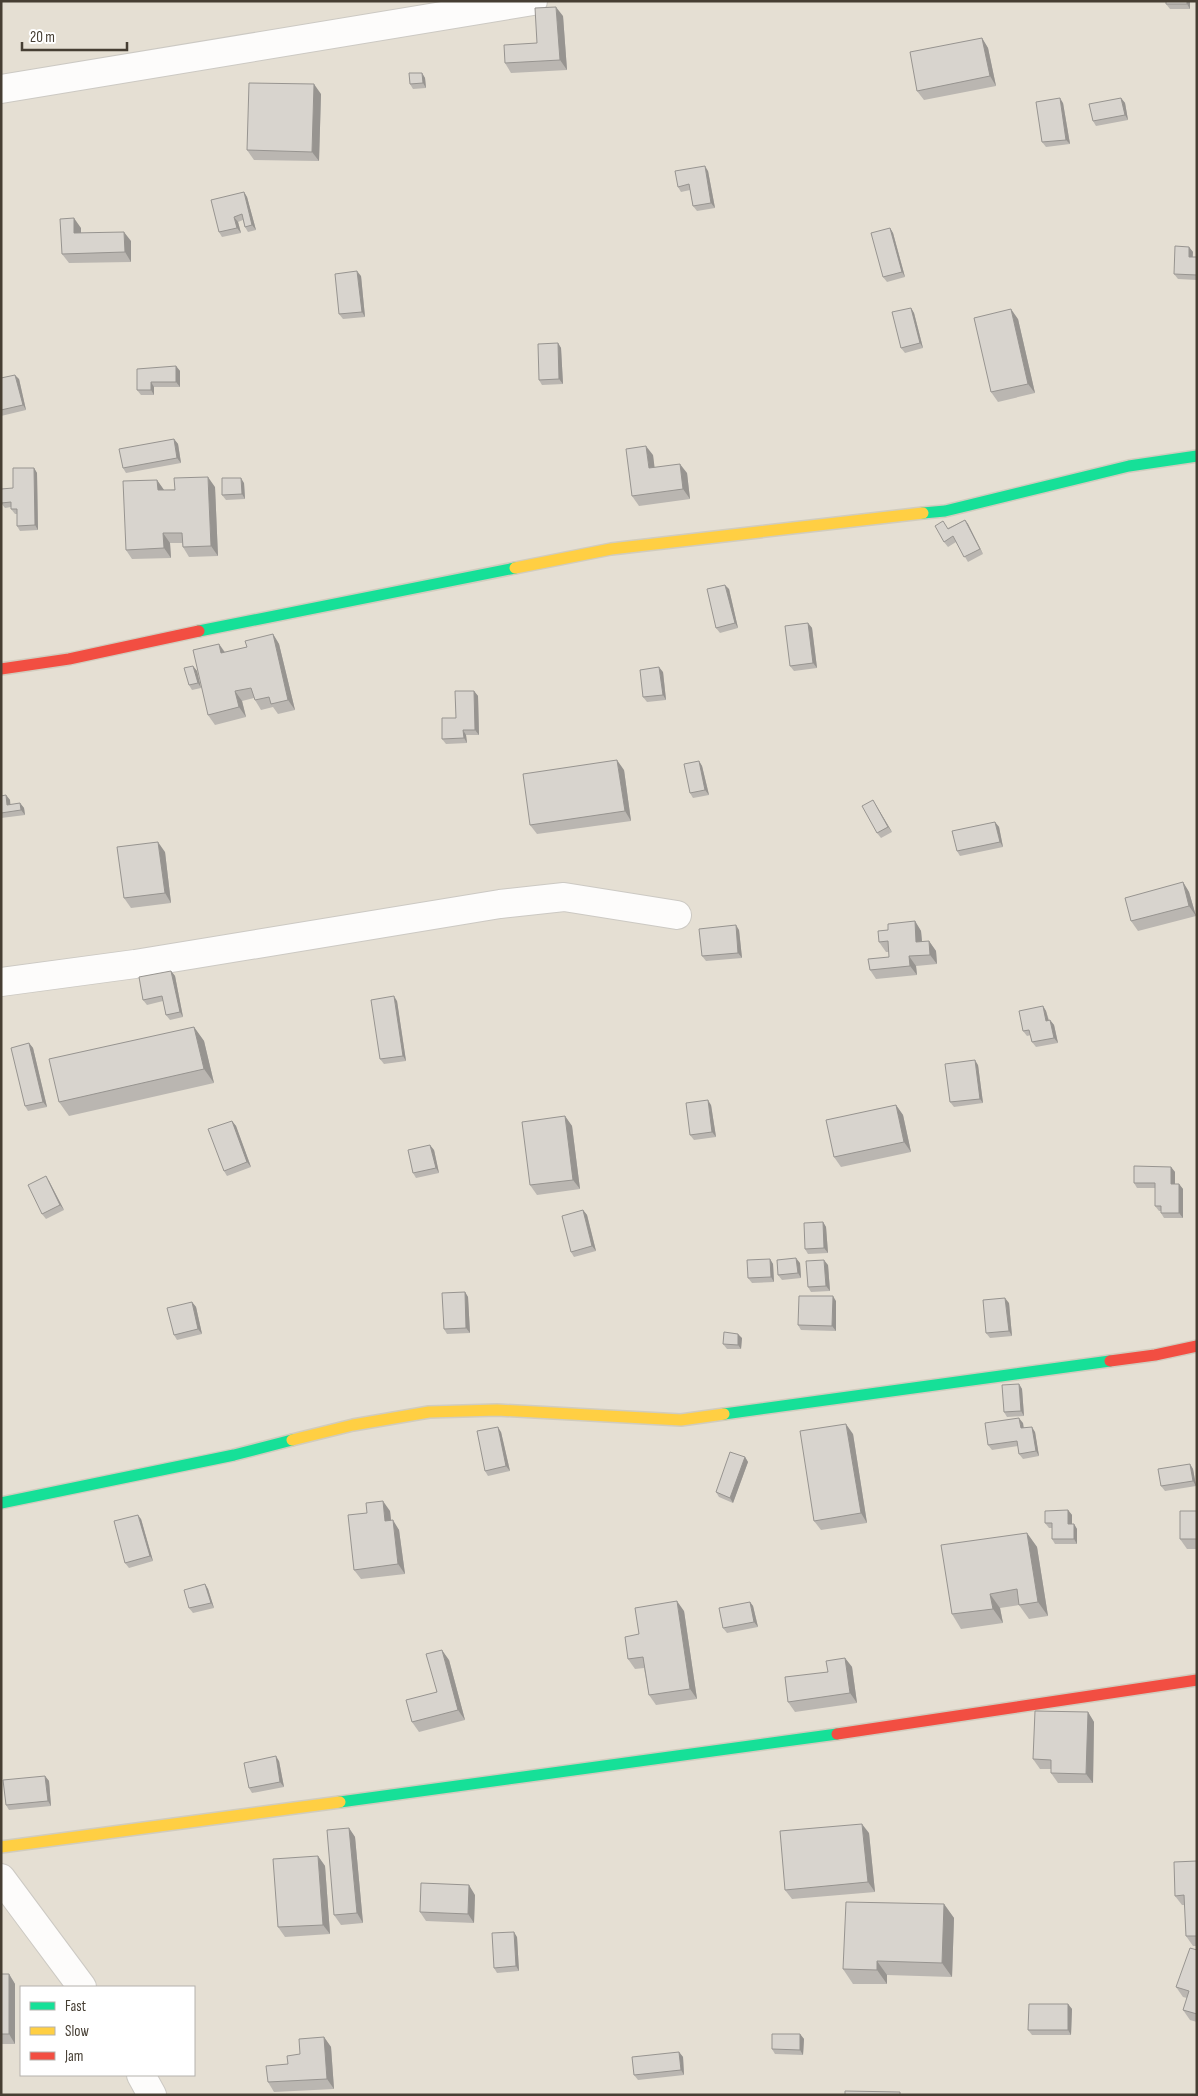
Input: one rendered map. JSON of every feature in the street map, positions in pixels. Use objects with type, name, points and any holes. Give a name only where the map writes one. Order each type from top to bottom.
[{"type":"street","points":[[1,89],[533,1]]},
{"type":"street","points":[[1,669],[69,659],[281,614],[611,549],[944,511],[1129,466],[1197,456]]},
{"type":"street","points":[[1,982],[135,964],[463,910],[564,897],[677,915]]},
{"type":"street","points":[[1,1503],[234,1455],[353,1426],[429,1412],[497,1410],[681,1420],[1155,1355],[1197,1346]]},
{"type":"street","points":[[1,1847],[729,1750],[1197,1680]]},
{"type":"street","points":[[1,1878],[81,1986]]},
{"type":"street","points":[[142,2076],[152,2095]]},
{"type":"shaded area","points":[[1,1],[1197,1],[1197,2095],[1,2095]]},
{"type":"building","points":[[1166,1],[1187,1],[1187,4],[1166,4]]},
{"type":"building","points":[[556,7],[560,60],[505,63],[504,45],[537,43],[535,8]]},
{"type":"building","points":[[982,38],[990,76],[917,91],[910,52]]},
{"type":"building","points":[[409,73],[422,73],[423,83],[410,84]]},
{"type":"building","points":[[249,83],[314,84],[312,152],[247,150]]},
{"type":"building","points":[[1060,98],[1066,140],[1042,142],[1036,102]]},
{"type":"building","points":[[1121,98],[1125,115],[1093,121],[1089,104]]},
{"type":"building","points":[[705,166],[711,203],[693,206],[689,184],[678,187],[675,171]]},
{"type":"building","points":[[244,192],[252,225],[245,227],[242,214],[234,217],[237,228],[219,232],[211,200]]},
{"type":"building","points":[[74,218],[74,233],[124,232],[125,252],[62,254],[60,219]]},
{"type":"building","points":[[890,228],[902,272],[883,277],[871,233]]},
{"type":"building","points":[[1175,246],[1189,247],[1189,257],[1197,257],[1197,275],[1174,274]]},
{"type":"building","points":[[357,271],[362,312],[339,314],[335,274]]},
{"type":"building","points":[[911,308],[920,343],[901,348],[892,312]]},
{"type":"building","points":[[1011,309],[1028,384],[991,392],[974,318]]},
{"type":"building","points":[[558,343],[559,379],[539,380],[538,344]]},
{"type":"building","points":[[176,366],[176,382],[151,382],[151,390],[137,390],[137,369]]},
{"type":"building","points":[[15,375],[23,405],[1,410],[1,378]]},
{"type":"building","points":[[174,439],[177,458],[123,468],[119,449]]},
{"type":"building","points":[[646,446],[649,468],[680,464],[683,489],[632,496],[626,449]]},
{"type":"building","points":[[13,468],[34,468],[35,525],[17,526],[17,509],[11,509],[11,502],[1,503],[1,489],[13,488]]},
{"type":"building","points":[[208,477],[211,546],[183,547],[182,533],[163,533],[164,548],[126,550],[123,481],[157,480],[158,490],[175,490],[174,478]]},
{"type":"building","points":[[222,478],[241,478],[242,494],[222,495]]},
{"type":"building","points":[[965,520],[980,549],[964,557],[953,536],[944,542],[935,526],[943,521],[948,529]]},
{"type":"building","points":[[725,585],[735,623],[716,628],[707,589]]},
{"type":"building","points":[[808,623],[813,663],[790,666],[785,626]]},
{"type":"building","points":[[273,634],[288,700],[271,704],[269,697],[255,700],[251,688],[235,691],[239,707],[208,715],[193,650],[219,644],[221,653],[247,647],[245,641]]},
{"type":"building","points":[[193,666],[198,683],[189,685],[184,668]]},
{"type":"building","points":[[659,667],[663,695],[643,697],[640,670]]},
{"type":"building","points":[[455,691],[474,691],[475,730],[463,730],[464,738],[442,739],[442,718],[456,718]]},
{"type":"building","points":[[617,760],[625,811],[530,825],[523,774]]},
{"type":"building","points":[[699,761],[705,790],[690,793],[684,764]]},
{"type":"building","points":[[6,795],[7,805],[20,803],[21,810],[1,813],[1,796]]},
{"type":"building","points":[[873,800],[888,827],[877,833],[862,806]]},
{"type":"building","points":[[995,822],[1000,842],[957,851],[952,831]]},
{"type":"building","points":[[158,842],[165,893],[124,898],[117,847]]},
{"type":"building","points":[[1183,882],[1189,906],[1131,921],[1125,898]]},
{"type":"building","points":[[915,921],[916,942],[929,941],[930,955],[909,956],[910,966],[870,970],[868,959],[889,957],[888,941],[879,942],[878,931],[888,930],[888,924]]},
{"type":"building","points":[[736,925],[738,953],[702,956],[699,929]]},
{"type":"building","points":[[171,971],[180,1012],[166,1015],[162,996],[143,1000],[139,977]]},
{"type":"building","points":[[394,996],[403,1056],[380,1059],[371,1000]]},
{"type":"building","points":[[1043,1006],[1046,1021],[1050,1020],[1054,1038],[1032,1042],[1029,1030],[1023,1031],[1019,1011]]},
{"type":"building","points":[[194,1027],[204,1069],[59,1102],[49,1059]]},
{"type":"building","points":[[29,1043],[43,1102],[25,1106],[11,1048]]},
{"type":"building","points":[[975,1060],[980,1099],[950,1102],[945,1064]]},
{"type":"building","points":[[708,1100],[712,1132],[690,1135],[686,1103]]},
{"type":"building","points":[[896,1105],[904,1142],[834,1157],[826,1120]]},
{"type":"building","points":[[565,1116],[573,1180],[530,1185],[522,1122]]},
{"type":"building","points":[[232,1121],[247,1162],[224,1171],[208,1129]]},
{"type":"building","points":[[430,1145],[436,1168],[413,1173],[408,1150]]},
{"type":"building","points":[[1134,1166],[1171,1167],[1171,1184],[1179,1184],[1179,1213],[1161,1213],[1161,1206],[1155,1206],[1155,1183],[1134,1183]]},
{"type":"building","points":[[46,1176],[60,1205],[42,1214],[28,1185]]},
{"type":"building","points":[[583,1210],[592,1246],[571,1252],[562,1216]]},
{"type":"building","points":[[823,1222],[824,1248],[805,1249],[804,1223]]},
{"type":"building","points":[[796,1258],[798,1273],[778,1275],[777,1260]]},
{"type":"building","points":[[770,1259],[771,1277],[748,1278],[747,1260]]},
{"type":"building","points":[[824,1260],[826,1286],[808,1287],[806,1261]]},
{"type":"building","points":[[465,1292],[466,1328],[444,1329],[442,1293]]},
{"type":"building","points":[[799,1296],[833,1296],[832,1326],[798,1325]]},
{"type":"building","points":[[1005,1298],[1009,1331],[986,1333],[983,1300]]},
{"type":"building","points":[[192,1302],[198,1329],[174,1335],[167,1308]]},
{"type":"building","points":[[724,1332],[738,1334],[738,1345],[723,1344]]},
{"type":"building","points":[[1019,1384],[1021,1411],[1004,1412],[1002,1385]]},
{"type":"building","points":[[1019,1418],[1021,1428],[1032,1427],[1036,1451],[1019,1454],[1017,1441],[988,1445],[985,1423]]},
{"type":"building","points":[[846,1424],[861,1513],[814,1521],[800,1431]]},
{"type":"building","points":[[498,1427],[506,1466],[485,1471],[477,1431]]},
{"type":"building","points":[[730,1452],[745,1457],[730,1498],[716,1492]]},
{"type":"building","points":[[1190,1464],[1193,1481],[1161,1486],[1158,1469]]},
{"type":"building","points":[[383,1501],[385,1521],[393,1520],[398,1564],[354,1570],[348,1515],[367,1513],[366,1503]]},
{"type":"building","points":[[1068,1510],[1068,1524],[1074,1524],[1074,1539],[1052,1539],[1052,1523],[1045,1523],[1045,1511]]},
{"type":"building","points":[[1180,1511],[1197,1511],[1197,1539],[1180,1539]]},
{"type":"building","points":[[138,1515],[150,1556],[125,1563],[114,1521]]},
{"type":"building","points":[[1027,1533],[1038,1602],[1019,1605],[1017,1589],[990,1594],[993,1609],[952,1614],[941,1545]]},
{"type":"building","points":[[205,1584],[211,1603],[189,1608],[184,1590]]},
{"type":"building","points":[[677,1601],[690,1689],[649,1695],[643,1657],[628,1659],[625,1637],[639,1634],[635,1608]]},
{"type":"building","points":[[750,1602],[754,1622],[723,1628],[719,1608]]},
{"type":"building","points":[[442,1650],[458,1710],[412,1722],[406,1700],[437,1692],[426,1654]]},
{"type":"building","points":[[845,1658],[850,1693],[788,1702],[785,1677],[828,1672],[826,1661]]},
{"type":"building","points":[[1035,1711],[1088,1712],[1086,1774],[1051,1773],[1051,1760],[1033,1759]]},
{"type":"building","points":[[276,1756],[280,1782],[249,1788],[244,1763]]},
{"type":"building","points":[[45,1776],[48,1801],[6,1805],[3,1780]]},
{"type":"building","points":[[862,1824],[868,1882],[785,1890],[780,1831]]},
{"type":"building","points":[[349,1828],[357,1913],[334,1915],[327,1830]]},
{"type":"building","points":[[318,1856],[323,1925],[278,1927],[273,1859]]},
{"type":"building","points":[[1197,1861],[1197,1936],[1186,1936],[1184,1895],[1175,1896],[1174,1862]]},
{"type":"building","points":[[421,1883],[469,1885],[468,1914],[420,1912]]},
{"type":"building","points":[[846,1902],[944,1904],[942,1963],[877,1961],[877,1970],[843,1969]]},
{"type":"building","points":[[514,1932],[516,1966],[494,1968],[492,1933]]},
{"type":"building","points":[[1190,1948],[1197,1950],[1197,2014],[1183,2010],[1189,1991],[1176,1987]]},
{"type":"building","points":[[1,1974],[9,1974],[9,2034],[1,2034]]},
{"type":"building","points":[[1029,2004],[1068,2004],[1068,2030],[1028,2030]]},
{"type":"building","points":[[772,2034],[800,2034],[800,2050],[772,2049]]},
{"type":"building","points":[[324,2037],[327,2079],[268,2082],[266,2066],[288,2064],[287,2056],[300,2054],[299,2039]]},
{"type":"building","points":[[679,2052],[681,2070],[634,2075],[632,2057]]},
{"type":"building","points":[[845,2091],[900,2092],[900,2095],[845,2095]]},
{"type":"traffic: fast","points":[[923,513],[945,511],[1129,466],[1197,456]]},
{"type":"traffic: fast","points":[[199,631],[515,568]]},
{"type":"traffic: fast","points":[[724,1414],[1110,1361]]},
{"type":"traffic: fast","points":[[1,1503],[234,1455],[292,1440]]},
{"type":"traffic: fast","points":[[340,1802],[837,1734]]},
{"type":"traffic: slow","points":[[515,568],[611,549],[923,513]]},
{"type":"traffic: slow","points":[[292,1440],[353,1425],[429,1412],[497,1410],[681,1420],[724,1414]]},
{"type":"traffic: slow","points":[[1,1847],[340,1802]]},
{"type":"traffic: jam","points":[[1,669],[69,659],[199,631]]},
{"type":"traffic: jam","points":[[1110,1361],[1155,1355],[1197,1346]]},
{"type":"traffic: jam","points":[[837,1734],[1197,1680]]}]
